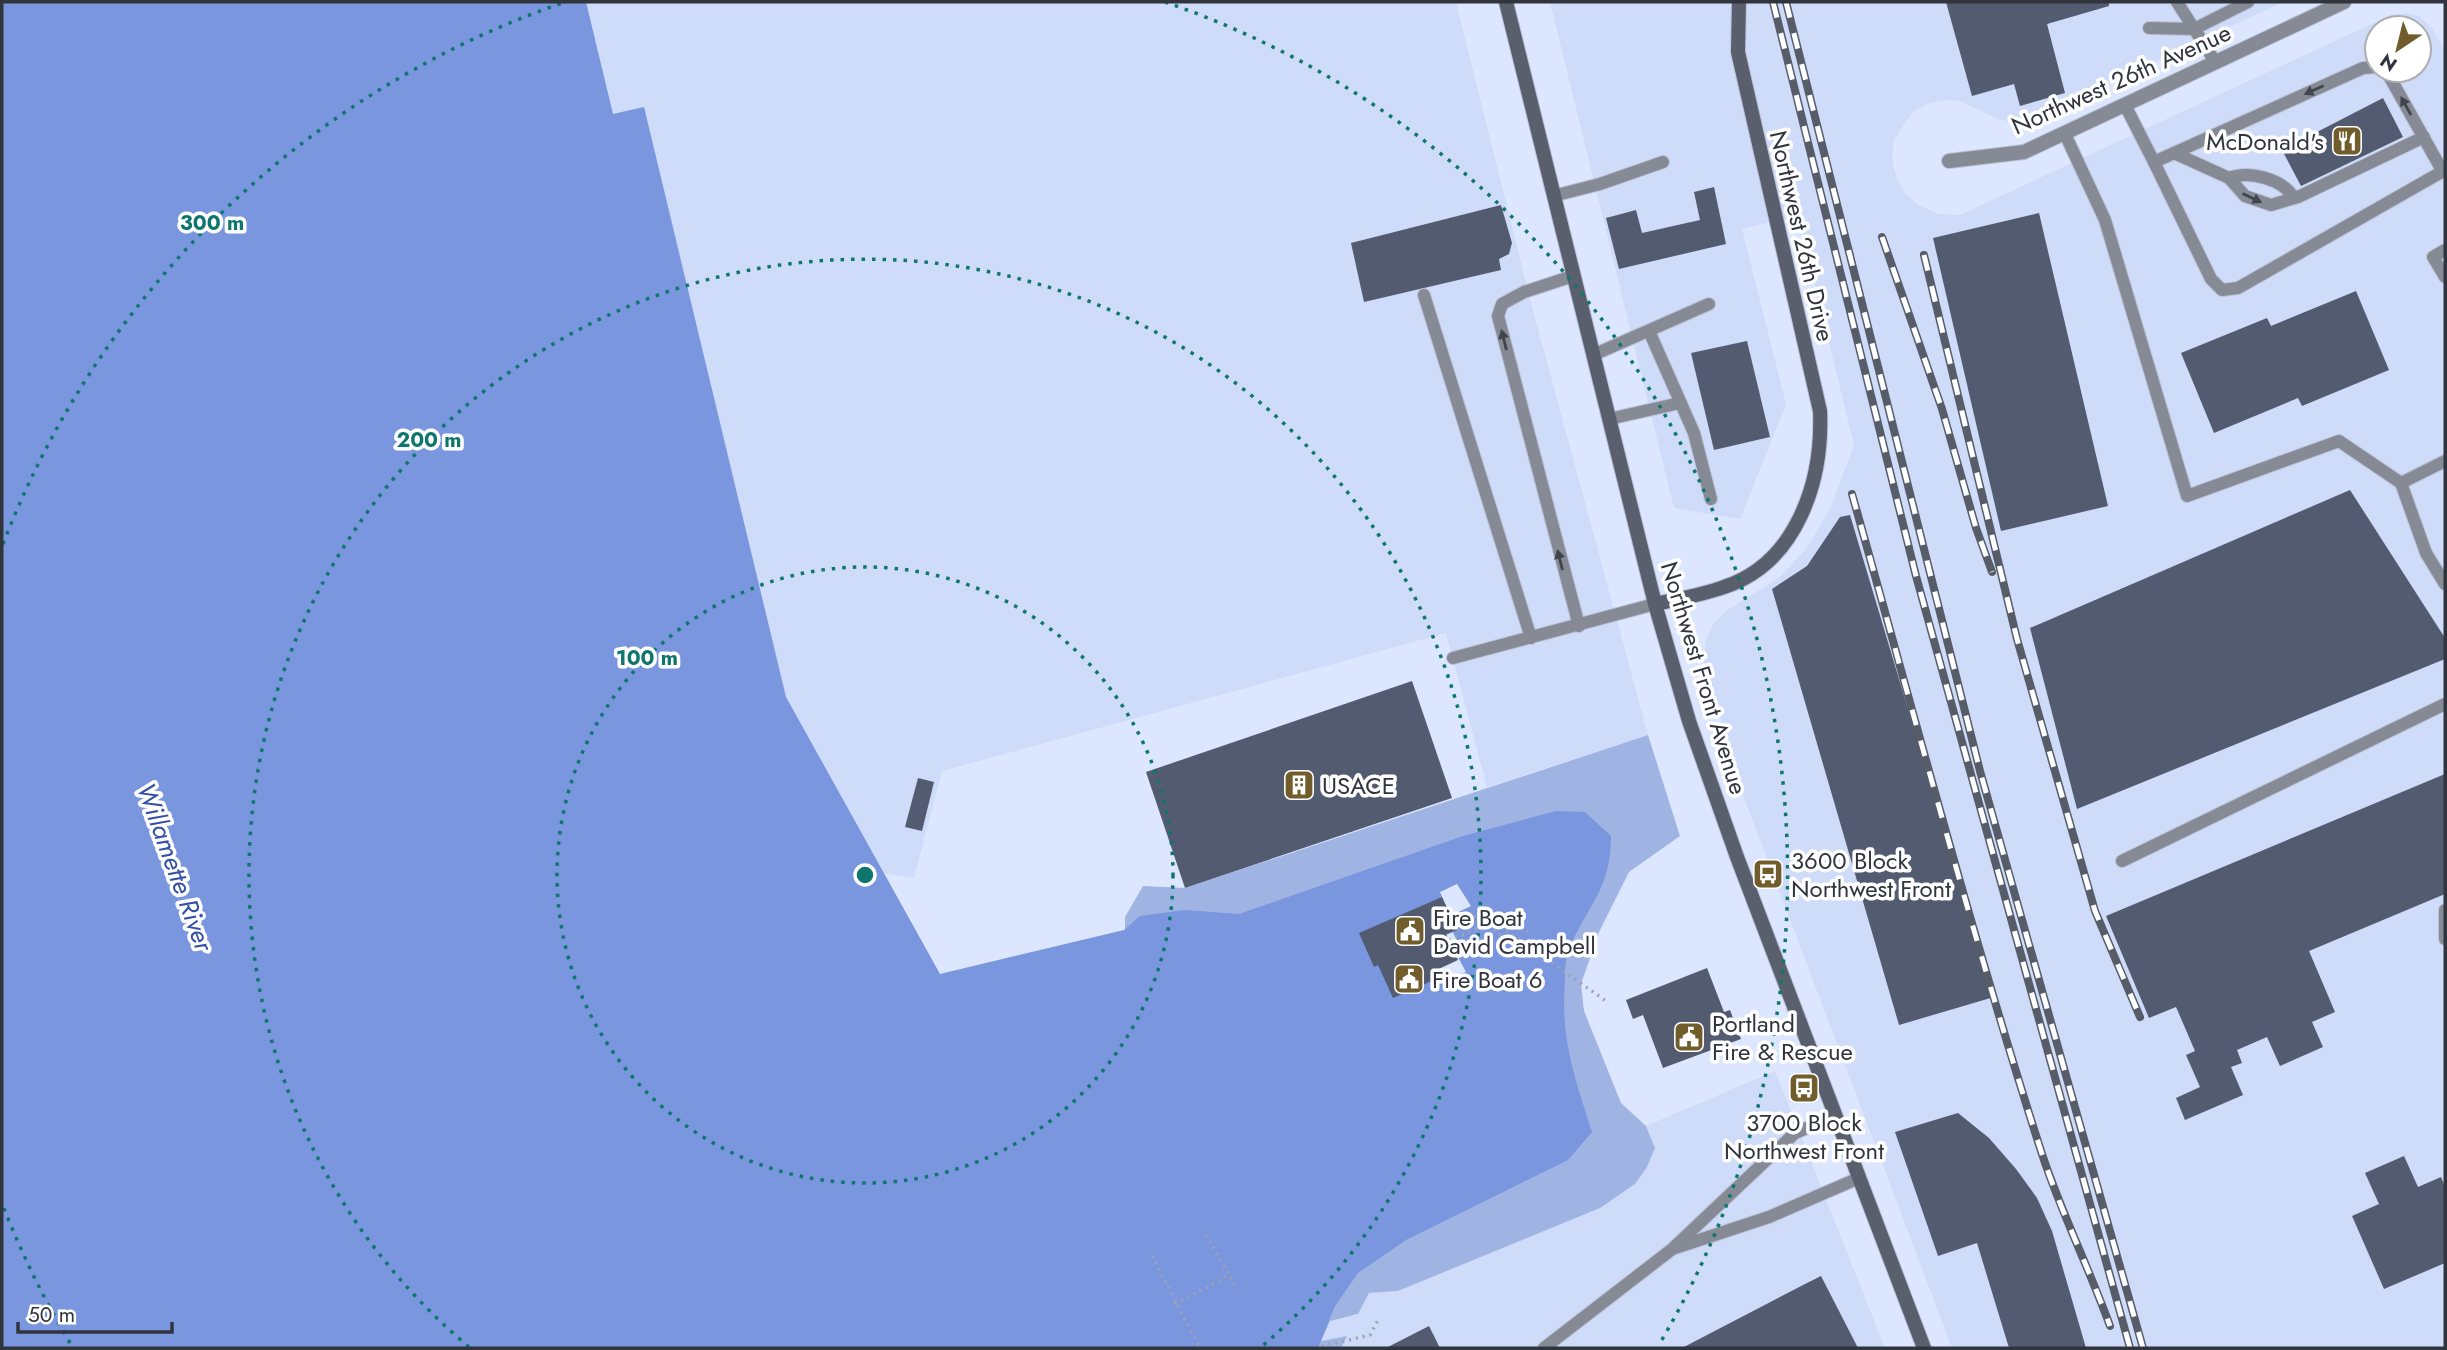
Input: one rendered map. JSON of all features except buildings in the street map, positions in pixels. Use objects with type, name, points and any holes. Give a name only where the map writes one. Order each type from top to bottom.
[{"type":"main road","name":"Northwest Front Avenue","points":[[1506,2],[1655,604],[1689,721],[1732,845],[1924,1348]]},
{"type":"main road","name":"Northwest 26th Drive","points":[[1655,604],[1725,587],[1756,571],[1785,543],[1803,511],[1815,480],[1819,456],[1819,411],[1740,64],[1739,2]]},
{"type":"street","name":"Northwest 26th Avenue","points":[[1949,161],[2024,152],[2344,2]]},
{"type":"lane","points":[[2177,2],[2216,63]]},
{"type":"lane","points":[[2149,28],[2194,29],[2248,2]]},
{"type":"lane","points":[[2154,162],[2363,68]]},
{"type":"lane","points":[[2124,105],[2211,279],[2222,290],[2238,288],[2444,171],[2394,84]]},
{"type":"lane","points":[[2065,134],[2105,220],[2188,496],[2339,440],[2401,482],[2426,553],[2445,584]]},
{"type":"lane","points":[[2174,153],[2229,177],[2245,196],[2271,205],[2294,198],[2424,137]]},
{"type":"lane","points":[[1553,196],[1601,184],[1663,162]]},
{"type":"lane","points":[[2229,177],[2247,173],[2286,188],[2294,198]]},
{"type":"lane","points":[[2445,250],[2433,257],[2445,277]]},
{"type":"lane","points":[[1573,276],[1524,292],[1502,304],[1498,316],[1579,626]]},
{"type":"lane","points":[[1424,295],[1531,638]]},
{"type":"lane","points":[[1593,355],[1709,304]]},
{"type":"lane","points":[[1649,331],[1694,433],[1711,499]]},
{"type":"lane","points":[[1609,419],[1680,403]]},
{"type":"lane","points":[[2401,482],[2445,461]]},
{"type":"lane","points":[[1452,658],[1655,604]]},
{"type":"lane","points":[[2122,861],[2445,704]]},
{"type":"lane","points":[[2445,910],[2445,939]]},
{"type":"lane","points":[[1544,1348],[1671,1250],[1795,1133],[1836,1116]]},
{"type":"lane","points":[[1671,1250],[1769,1217],[1859,1178]]},
{"type":"path","points":[[1457,930],[1487,907],[1532,935]]},
{"type":"path","points":[[1450,940],[1494,922],[1606,1001]]},
{"type":"path","points":[[1487,925],[1513,943],[1516,938]]},
{"type":"path","points":[[1206,1234],[1236,1287]]},
{"type":"path","points":[[1152,1256],[1200,1348]]},
{"type":"path","points":[[1175,1304],[1229,1275]]},
{"type":"path","points":[[1315,1348],[1370,1335],[1378,1320]]},
{"type":"shaded area","points":[[515,2],[1456,2],[1532,307],[1648,735],[1487,787],[1446,633],[942,771],[914,878],[884,873],[940,974],[1125,930],[783,1082]]},
{"type":"shaded area","points":[[1550,2],[2283,2],[2021,124],[1998,119],[1960,101],[1944,100],[1926,104],[1911,114],[1894,140],[1892,159],[1896,176],[1904,192],[1918,205],[1939,214],[1960,215],[2363,28],[2363,84],[2433,84],[2433,30],[2445,50],[2445,1348],[1952,1348],[1740,787],[1704,662],[1706,640],[1714,623],[1726,611],[1779,578],[1807,548],[1830,509],[1854,445],[1798,215],[1742,229],[1786,404],[1740,519],[1674,508]]},
{"type":"shaded area","points":[[1648,735],[1680,836],[1629,872],[1599,932],[1581,984],[1584,1011],[1621,1103],[1646,1126],[1655,1148],[1647,1167],[1635,1184],[1600,1208],[1398,1291],[1369,1293],[1358,1314],[1330,1321],[1321,1341],[1347,1336],[1341,1348],[1244,1348],[1364,904],[1125,930],[1125,917],[1143,886],[1185,888]]},
{"type":"shaded area","points":[[1775,1071],[1885,1348],[1341,1348],[1346,1336],[1290,1348],[1254,1337],[1357,1315],[1369,1293],[1398,1291],[1600,1208],[1655,1148],[1646,1126]]},
{"type":"water","name":"Willamette River","points":[[2,2],[586,2],[613,114],[644,107],[786,697],[940,974],[1124,930],[1140,916],[1185,910],[1239,914],[1463,836],[1556,811],[1585,812],[1611,836],[1610,855],[1603,884],[1576,933],[1565,969],[1567,1040],[1592,1132],[1568,1160],[1406,1240],[1358,1273],[1335,1306],[1318,1348],[2,1348]]},
{"type":"pier","points":[[1457,884],[1471,906],[1450,916],[1440,892]]},
{"type":"pier","points":[[1453,932],[1457,941],[1451,944],[1466,972],[1440,983],[1438,979],[1434,980],[1423,956],[1411,950]]},
{"type":"railway","points":[[1773,2],[1916,576],[2130,1348]]},
{"type":"railway","points":[[1786,2],[1980,771],[2143,1348]]},
{"type":"railway","points":[[1882,237],[1942,409],[1976,528],[1992,572]]},
{"type":"railway","points":[[1924,255],[2017,639],[2095,911],[2140,1017]]},
{"type":"railway","points":[[1852,494],[1967,908],[2016,1072],[2050,1176],[2110,1326]]},
{"type":"place","name":"McDonald's","points":[[2347,141]]},
{"type":"place","name":"USACE","points":[[1299,785]]},
{"type":"place","name":"3600 Block Northwest Front","points":[[1768,874]]},
{"type":"place","name":"Fire Boat David Campbell","points":[[1410,931]]},
{"type":"place","name":"Fire Boat 6","points":[[1409,979]]},
{"type":"place","name":"Portland Fire & Rescue","points":[[1689,1037]]},
{"type":"place","name":"3700 Block Northwest Front","points":[[1804,1088]]}]
